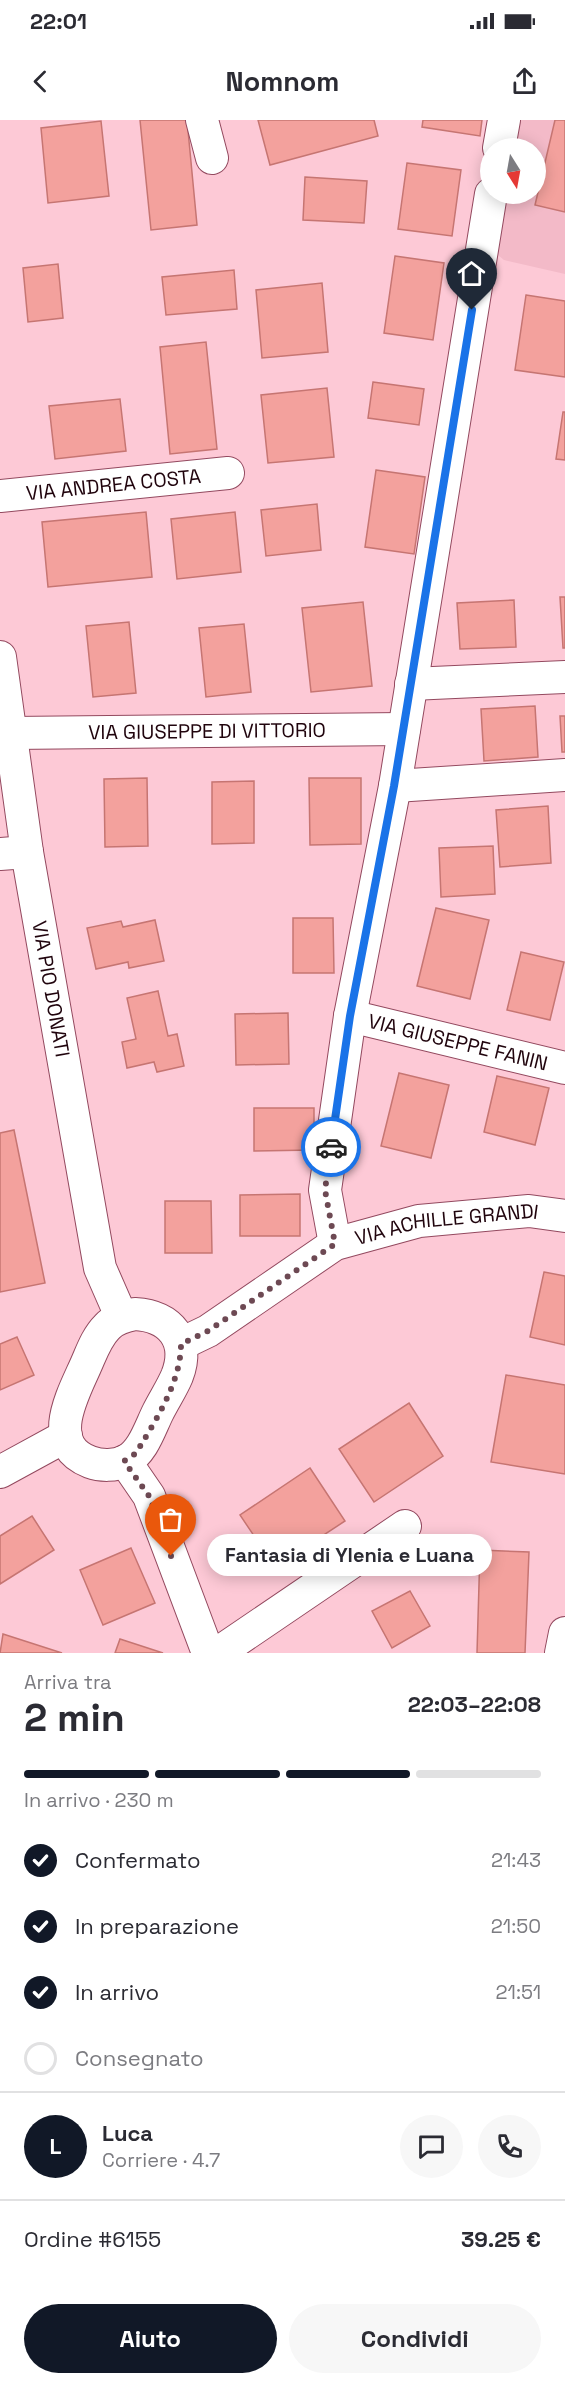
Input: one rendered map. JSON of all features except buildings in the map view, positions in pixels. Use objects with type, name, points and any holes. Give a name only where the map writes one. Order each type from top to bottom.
[{"type":"street","points":[[202,120],[212,158]]},
{"type":"street","points":[[501,138],[504,120]]},
{"type":"street","name":"VIA GIUSEPPE FANIN","points":[[335,1244],[325,1190],[350,1016],[404,729],[489,204]]},
{"type":"street","name":"VIA ANDREA COSTA","points":[[0,496],[228,473]]},
{"type":"street","name":"VIA PIO DONATI","points":[[0,657],[11,733],[14,853],[100,1268],[121,1316]]},
{"type":"street","points":[[411,684],[565,677]]},
{"type":"street","name":"VIA GIUSEPPE DI VITTORIO","points":[[11,733],[404,729]]},
{"type":"street","points":[[394,786],[565,775]]},
{"type":"street","name":"VIA GIUSEPPE FANIN","points":[[350,1016],[565,1068]]},
{"type":"street","name":"VIA ACHILLE GRANDI","points":[[181,1344],[208,1331],[335,1244],[419,1221],[529,1211],[565,1216]]},
{"type":"street","points":[[135,1314],[158,1318],[168,1324],[181,1344],[181,1360],[177,1375],[135,1454],[124,1461],[102,1465],[85,1460],[72,1448],[66,1436],[64,1418],[97,1342],[107,1327],[121,1316],[135,1314]]},
{"type":"street","points":[[0,1472],[66,1436]]},
{"type":"street","points":[[124,1461],[149,1496],[208,1653]]},
{"type":"street","points":[[218,1653],[405,1526]]},
{"type":"street","points":[[561,1653],[565,1633]]},
{"type":"shaded area","points":[[498,120],[565,120],[565,274],[504,260],[493,251],[481,212],[482,204],[546,204],[546,138],[495,138]]},
{"type":"way so far","points":[[171,1556],[149,1496],[124,1461],[135,1454],[139,1448],[177,1375],[181,1360],[181,1344],[208,1331],[335,1244],[325,1190],[331,1147]]},
{"type":"place","name":"Fantasia di Ylenia e Luana","points":[[171,1556]]},
{"type":"route","points":[[331,1147],[350,1016],[394,786],[472,310]]}]
